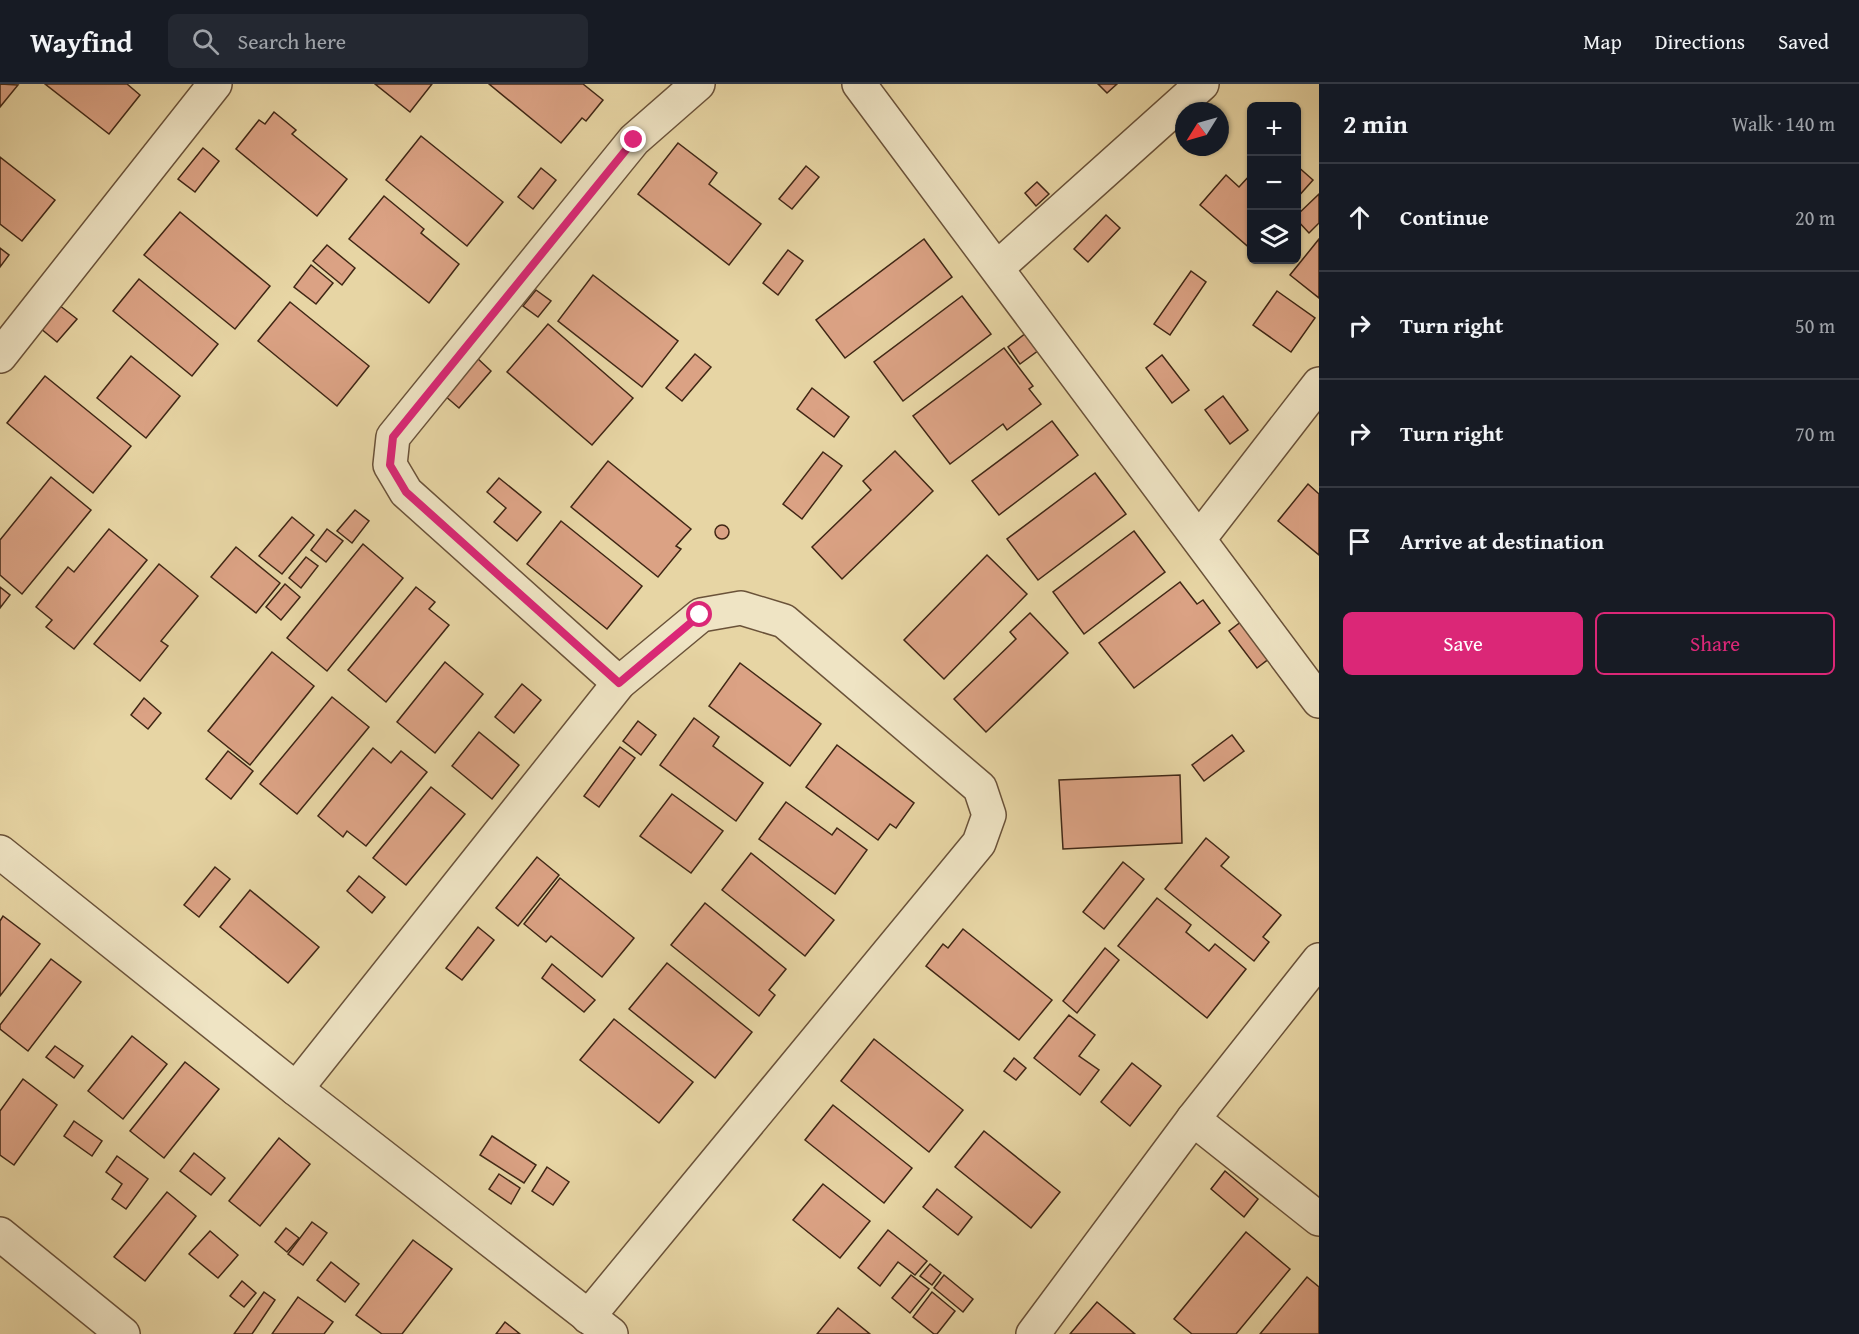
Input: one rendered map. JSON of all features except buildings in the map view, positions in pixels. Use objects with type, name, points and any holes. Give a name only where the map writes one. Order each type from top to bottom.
[{"type":"street","points":[[0,356],[215,84]]},
{"type":"street","points":[[619,683],[406,492],[390,465],[393,437],[634,140],[698,84]]},
{"type":"street","points":[[859,84],[1319,701]]},
{"type":"street","points":[[997,268],[1202,84]]},
{"type":"street","points":[[1199,539],[1319,384]]},
{"type":"street","points":[[0,852],[296,1089],[600,1325],[979,843],[989,815],[980,788],[784,621],[741,608],[700,615],[619,683],[296,1089]]},
{"type":"street","points":[[1033,1334],[1193,1119],[1319,960]]},
{"type":"street","points":[[1193,1119],[1319,1219]]},
{"type":"street","points":[[0,1234],[123,1334]]},
{"type":"route","points":[[634,140],[393,437],[390,465],[406,492],[619,683],[700,615]]}]
